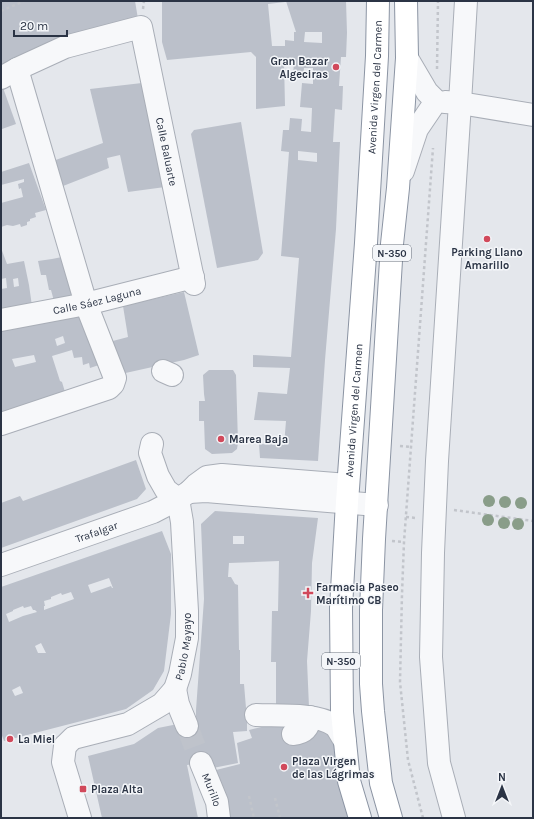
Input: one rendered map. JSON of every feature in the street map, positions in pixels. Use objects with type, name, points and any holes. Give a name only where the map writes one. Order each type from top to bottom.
[{"type":"highway","name":"Avenida Virgen del Carmen","points":[[360,818],[349,781],[342,712],[341,608],[366,243],[377,56],[378,1]]},
{"type":"highway","name":"N-350","points":[[391,818],[381,783],[371,684],[371,610],[392,244],[398,188],[407,58],[406,1]]},
{"type":"street","points":[[454,818],[439,763],[432,658],[433,553],[437,461],[466,1]]},
{"type":"street","name":"Calle Baluarte","points":[[9,74],[66,47],[141,27],[193,280]]},
{"type":"street","points":[[407,58],[426,92],[436,101],[460,103],[533,115]]},
{"type":"street","points":[[1,424],[109,388],[114,388],[115,378],[86,304],[44,158],[9,74]]},
{"type":"street","points":[[398,188],[417,129],[436,101]]},
{"type":"street","name":"Calle Sáez Laguna","points":[[1,320],[86,304],[193,280]]},
{"type":"street","points":[[145,447],[166,490],[184,496]]},
{"type":"street","name":"Trafalgar","points":[[1,565],[153,512],[184,496],[207,477],[222,475],[348,493],[377,505]]},
{"type":"street","name":"Pablo Mayayo","points":[[80,818],[57,747],[73,738],[128,724],[162,704],[175,689],[180,674],[187,638],[182,522],[184,496]]},
{"type":"street","points":[[310,717],[331,704],[342,683]]},
{"type":"street","points":[[175,689],[178,704],[187,726]]},
{"type":"street","points":[[256,715],[310,717],[323,720],[335,726],[345,741]]},
{"type":"street","points":[[293,734],[299,734],[307,728],[310,723],[310,717]]},
{"type":"street","name":"Murillo","points":[[201,763],[216,802],[219,818]]},
{"type":"path","points":[[1,11],[24,1]]},
{"type":"path","points":[[437,71],[438,1]]},
{"type":"path","points":[[423,818],[408,760],[400,682],[406,517],[433,148]]},
{"type":"path","points":[[435,516],[454,510],[533,521]]},
{"type":"path","points":[[406,517],[412,517]]},
{"type":"path","points":[[249,796],[254,818]]},
{"type":"path","points":[[275,798],[280,818]]},
{"type":"building","points":[[1,1],[135,1],[138,19],[1,67]]},
{"type":"building","points":[[162,1],[285,1],[268,4],[272,46],[285,46],[285,40],[294,41],[294,32],[296,32],[286,1],[346,1],[346,57],[341,57],[339,86],[343,86],[342,110],[335,109],[333,142],[340,142],[336,229],[318,461],[260,458],[259,444],[284,445],[286,421],[254,420],[258,392],[287,394],[290,368],[253,367],[253,355],[291,357],[299,258],[281,256],[289,152],[281,151],[283,130],[289,130],[290,118],[302,119],[301,131],[311,132],[312,108],[300,107],[302,83],[313,84],[313,68],[304,68],[303,76],[293,76],[294,62],[284,61],[285,106],[256,109],[256,57],[251,52],[167,60],[162,42]],"holes":[[[305,32],[322,32],[322,43],[304,42]],[[298,151],[317,153],[317,162],[298,160]]]},
{"type":"building","points":[[142,83],[165,187],[128,192],[120,155],[107,158],[109,168],[58,188],[50,162],[103,143],[90,89]]},
{"type":"building","points":[[2,85],[16,124],[2,129],[1,86]]},
{"type":"building","points":[[241,122],[263,253],[258,260],[217,268],[191,134],[194,130]]},
{"type":"building","points":[[29,163],[46,210],[35,213],[36,217],[30,219],[30,221],[27,222],[27,225],[21,227],[20,224],[13,226],[7,225],[1,227],[1,203],[23,197],[21,188],[19,189],[18,184],[24,182],[24,179],[1,185],[1,172]]},
{"type":"building","points":[[1,248],[7,264],[24,261],[32,306],[1,311],[1,289],[7,288],[6,278],[1,279]],"holes":[[[18,278],[19,286],[14,287],[13,279]]]},
{"type":"building","points":[[62,257],[75,297],[54,301],[51,290],[49,290],[46,275],[41,275],[38,261]]},
{"type":"building","points":[[184,292],[199,355],[184,360],[121,374],[109,342],[128,337],[123,306]]},
{"type":"building","points":[[82,313],[99,365],[90,368],[89,363],[83,365],[82,357],[74,358],[72,350],[52,356],[65,392],[1,415],[1,328]],"holes":[[[63,336],[65,343],[57,346],[55,339]],[[34,355],[36,362],[15,367],[12,359]]]},
{"type":"building","points":[[209,370],[233,370],[236,375],[238,443],[237,449],[232,453],[212,454],[205,449],[204,421],[199,421],[199,401],[205,401],[203,375]]},
{"type":"building","points":[[136,460],[146,489],[137,499],[1,548],[1,503],[20,496],[23,501]]},
{"type":"building","points":[[215,511],[318,518],[312,563],[311,611],[307,661],[309,707],[276,709],[276,662],[271,662],[272,611],[278,611],[279,561],[229,563],[228,577],[231,577],[235,584],[238,585],[240,684],[244,684],[247,720],[247,731],[233,732],[238,763],[213,768],[201,763],[187,765],[198,818],[102,818],[88,756],[134,744],[158,728],[178,724],[196,723],[204,599],[201,524]],"holes":[[[233,536],[244,536],[244,544],[233,544]]]},
{"type":"building","points":[[162,531],[171,554],[171,614],[164,671],[153,690],[126,709],[4,741],[1,733],[1,587]],"holes":[[[109,578],[113,588],[111,586],[91,593],[88,585]],[[71,592],[74,599],[44,610],[44,601],[61,593],[62,595]],[[23,606],[24,608],[31,606],[33,610],[37,612],[9,622],[6,614]],[[41,643],[46,653],[38,653],[35,646]],[[20,686],[23,693],[15,696],[12,690]]]},
{"type":"building","name":"Plaza Virgen de las Lágrimas","points":[[305,720],[333,730],[351,818],[221,818],[216,770],[240,764],[237,743],[252,738],[249,730]]},
{"type":"tunnel","points":[[187,726],[201,763]]},
{"type":"place","name":"Gran Bazar Algeciras","points":[[336,67]]},
{"type":"place","name":"Parking Llano Amarillo","points":[[487,239]]},
{"type":"place","name":"Marea Baja","points":[[221,439]]},
{"type":"place","name":"Farmacia Paseo Marítimo CB","points":[[308,593]]},
{"type":"place","name":"La Miel","points":[[10,739]]},
{"type":"place","name":"Plaza Virgen de las Lágrimas","points":[[284,767]]},
{"type":"place","name":"Plaza Alta","points":[[83,789]]}]
